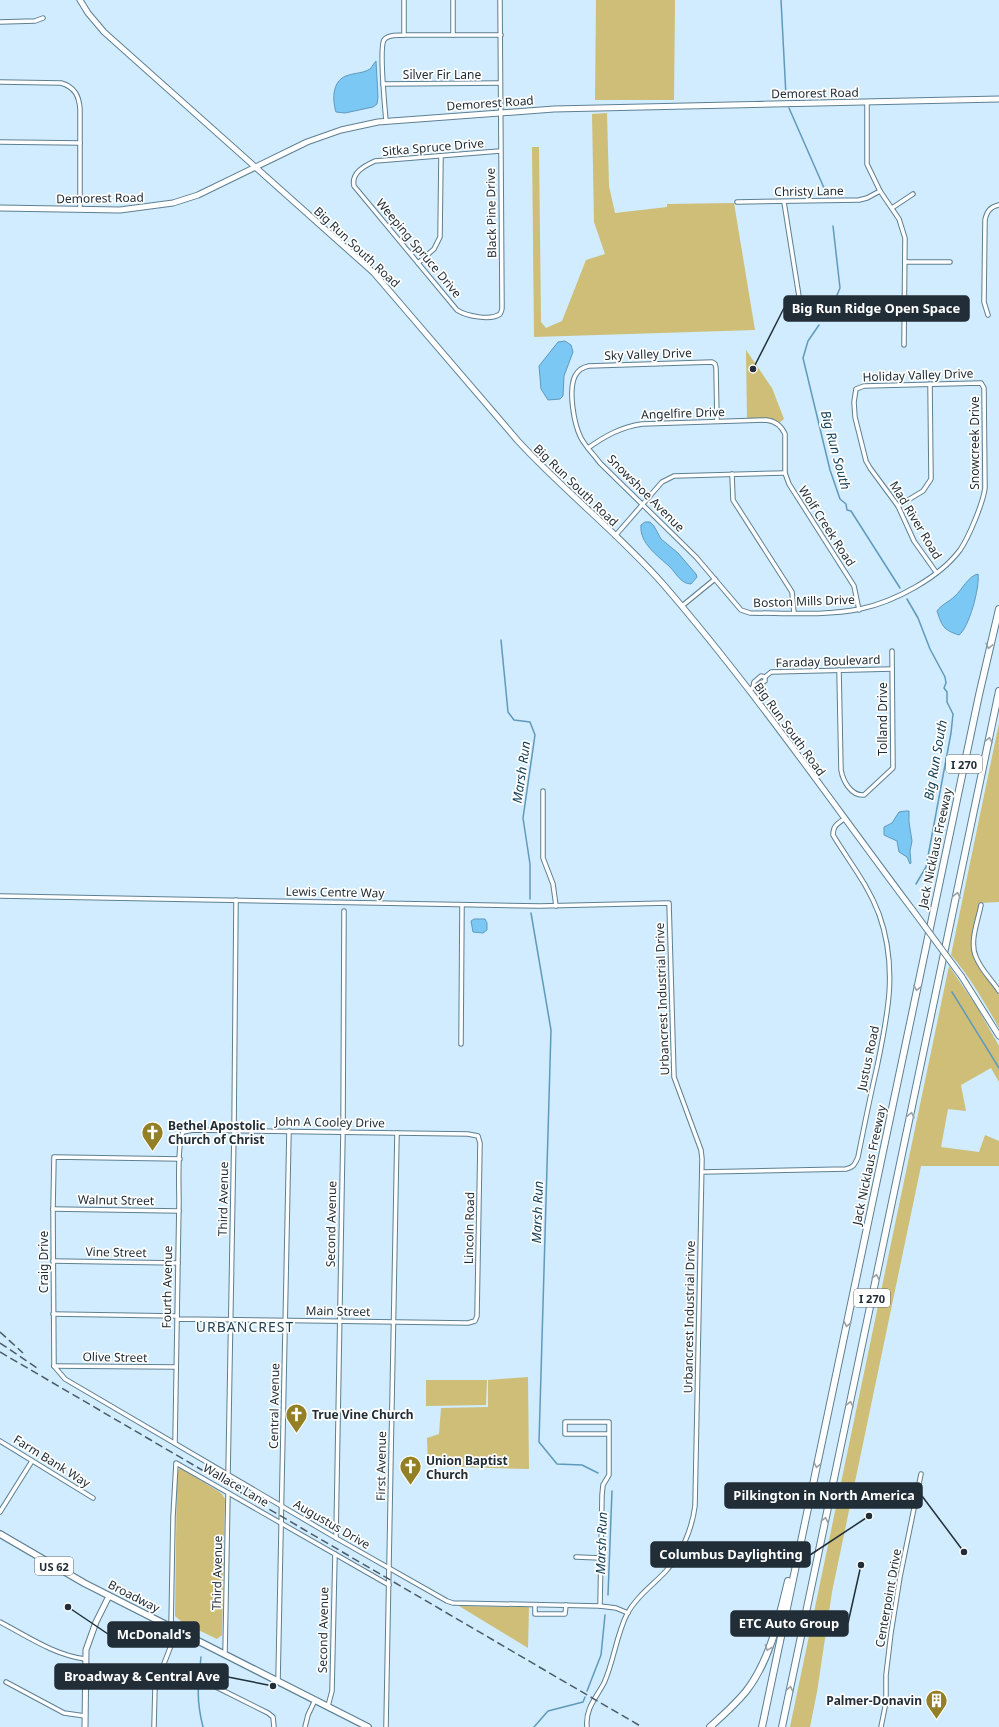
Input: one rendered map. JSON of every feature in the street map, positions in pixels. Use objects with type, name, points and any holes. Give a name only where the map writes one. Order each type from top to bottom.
[{"type":"highway","name":"Jack Nicklaus Freeway","points":[[762,1727],[979,695],[999,609]]},
{"type":"highway","name":"I 270","points":[[782,1727],[999,692]]},
{"type":"highway","points":[[710,1727],[734,1706],[747,1690],[758,1671],[773,1634],[803,1530]]},
{"type":"main road","name":"Broadway","points":[[0,1534],[55,1567],[110,1596],[368,1727]]},
{"type":"street","name":"Big Run South Road","points":[[80,0],[104,32],[377,276],[541,466],[661,582],[751,689],[844,819],[962,977],[999,1036]]},
{"type":"street","points":[[404,0],[404,35]]},
{"type":"street","points":[[452,0],[453,35]]},
{"type":"street","name":"Black Pine Drive","points":[[500,0],[502,308],[500,313]]},
{"type":"street","points":[[0,22],[35,22],[43,18]]},
{"type":"street","points":[[386,121],[383,84],[384,40],[390,36],[404,35],[500,35]]},
{"type":"street","points":[[0,82],[61,83],[66,84],[74,91],[79,99],[80,209]]},
{"type":"street","name":"Silver Fir Lane","points":[[383,84],[500,84]]},
{"type":"street","name":"Demorest Road","points":[[0,208],[120,210],[173,203],[198,195],[307,142],[341,130],[386,121],[568,108],[999,99]]},
{"type":"street","points":[[867,102],[867,164],[880,191],[892,208],[904,232],[904,345]]},
{"type":"street","points":[[0,142],[80,143]]},
{"type":"street","name":"Sitka Spruce Drive","points":[[353,182],[354,177],[358,172],[375,161],[500,151]]},
{"type":"street","points":[[418,263],[434,249],[440,237],[441,156]]},
{"type":"street","name":"Weeping Spruce Drive","points":[[353,182],[354,186],[462,314],[482,317],[500,313]]},
{"type":"street","name":"Christy Lane","points":[[737,202],[859,200],[867,198],[880,191]]},
{"type":"street","points":[[892,208],[912,194]]},
{"type":"street","points":[[784,202],[801,309],[805,318]]},
{"type":"street","points":[[988,315],[984,302],[985,220],[986,212],[992,207],[999,205]]},
{"type":"street","points":[[905,262],[950,262]]},
{"type":"street","name":"Sky Valley Drive","points":[[581,369],[589,366],[708,362],[715,364],[717,376],[717,421]]},
{"type":"street","name":"Snowshoe Avenue","points":[[581,369],[574,377],[573,408],[578,430],[588,448],[600,463],[696,557],[738,608],[747,613]]},
{"type":"street","name":"Holiday Valley Drive","points":[[856,389],[864,386],[981,383]]},
{"type":"street","name":"Snowcreek Drive","points":[[907,592],[936,572],[961,549],[984,494],[984,388],[981,383]]},
{"type":"street","points":[[898,506],[923,491],[931,479],[930,384]]},
{"type":"street","name":"Mad River Road","points":[[856,389],[854,402],[855,417],[866,460],[870,468],[898,506],[914,542],[936,572]]},
{"type":"street","name":"Angelfire Drive","points":[[588,448],[610,433],[632,425],[770,420],[782,428]]},
{"type":"street","name":"Wolf Creek Road","points":[[782,428],[785,434],[785,473],[793,492],[854,586],[859,610]]},
{"type":"street","points":[[615,536],[662,482],[674,476],[785,473]]},
{"type":"street","points":[[732,474],[733,500],[792,592],[794,612]]},
{"type":"street","points":[[682,606],[714,579]]},
{"type":"street","name":"Boston Mills Drive","points":[[747,613],[859,610],[907,592]]},
{"type":"street","name":"Tolland Drive","points":[[839,670],[841,770],[844,782],[856,794],[862,796],[866,794],[892,768],[892,651]]},
{"type":"street","name":"Faraday Boulevard","points":[[751,689],[754,682],[761,676],[765,677],[771,672],[892,669]]},
{"type":"street","points":[[543,791],[543,858],[553,884],[556,906]]},
{"type":"street","name":"Justus Road","points":[[702,1172],[846,1169],[852,1168],[858,1157],[887,1017],[890,970],[886,939],[879,914],[861,876],[833,835],[833,829],[836,824],[844,819]]},
{"type":"street","name":"Lewis Centre Way","points":[[0,896],[556,906],[669,903]]},
{"type":"street","name":"Third Avenue","points":[[228,1475],[234,1131],[236,900]]},
{"type":"street","name":"Urbancrest Industrial Drive","points":[[587,1727],[586,1716],[605,1680],[616,1643],[628,1613],[641,1596],[666,1572],[677,1557],[688,1536],[694,1510],[702,1172],[701,1150],[674,1077],[669,903]]},
{"type":"street","points":[[461,1044],[462,904]]},
{"type":"street","points":[[981,905],[974,943],[974,953],[979,963],[999,991]]},
{"type":"street","name":"Second Avenue","points":[[336,1538],[343,1132],[344,911]]},
{"type":"street","name":"John A Cooley Drive","points":[[182,1132],[193,1130],[343,1132],[468,1134],[478,1136]]},
{"type":"street","name":"Fourth Avenue","points":[[175,1443],[180,1137],[182,1132]]},
{"type":"street","name":"Central Avenue","points":[[278,1681],[289,1132]]},
{"type":"street","name":"First Avenue","points":[[386,1727],[397,1133]]},
{"type":"street","name":"Lincoln Road","points":[[475,1321],[477,1316],[480,1143],[478,1136]]},
{"type":"street","name":"Craig Drive","points":[[54,1366],[54,1157],[180,1159]]},
{"type":"street","name":"Walnut Street","points":[[53,1209],[179,1211]]},
{"type":"street","name":"Vine Street","points":[[53,1262],[178,1263]]},
{"type":"street","name":"Main Street","points":[[53,1314],[285,1321],[468,1323],[475,1321]]},
{"type":"street","name":"Augustus Drive","points":[[54,1366],[65,1379],[282,1507],[447,1601],[453,1603],[600,1606],[616,1608],[628,1613]]},
{"type":"street","name":"Olive Street","points":[[54,1366],[176,1367]]},
{"type":"street","points":[[600,1606],[602,1485],[609,1475],[609,1434],[609,1422],[565,1422],[565,1434],[609,1434]]},
{"type":"street","name":"Farm Bank Way","points":[[0,1441],[93,1498]]},
{"type":"street","points":[[0,1512],[32,1461]]},
{"type":"street","name":"Wallace Lane","points":[[174,1628],[176,1463],[389,1586]]},
{"type":"street","name":"Centerpoint Drive","points":[[881,1727],[886,1702],[886,1675],[891,1633],[921,1474]]},
{"type":"street","name":"Third Avenue","points":[[225,1654],[228,1493]]},
{"type":"street","name":"Second Avenue","points":[[328,1706],[332,1691],[335,1554]]},
{"type":"street","points":[[576,1557],[601,1558]]},
{"type":"street","points":[[85,1727],[85,1659],[92,1631],[110,1596]]},
{"type":"street","points":[[535,1604],[534,1614],[565,1614],[566,1605]]},
{"type":"street","points":[[0,1622],[41,1644],[73,1657],[85,1659]]},
{"type":"street","points":[[154,1727],[155,1686],[174,1628]]},
{"type":"street","points":[[6,1682],[64,1713],[85,1716]]},
{"type":"street","points":[[212,1685],[268,1713],[273,1717],[274,1727]]},
{"type":"street","points":[[306,1727],[308,1715],[315,1700]]},
{"type":"shaded area","points":[[596,0],[675,0],[674,100],[595,100]]},
{"type":"shaded area","points":[[607,113],[609,186],[615,213],[667,207],[667,204],[734,203],[755,330],[534,337],[532,147],[539,147],[541,322],[546,328],[562,321],[586,260],[605,254],[594,222],[592,114]]},
{"type":"shaded area","points":[[746,350],[772,388],[784,419],[778,424],[747,421]]},
{"type":"shaded area","points":[[999,723],[999,902],[981,903],[972,940],[972,949],[977,963],[999,995],[999,1028],[971,981],[951,955]]},
{"type":"shaded area","points":[[949,966],[977,1007],[999,1046],[999,1082],[991,1068],[961,1085],[966,1111],[948,1109],[941,1147],[979,1152],[985,1135],[999,1141],[999,1166],[921,1166],[832,1592],[817,1692],[810,1727],[790,1727]]},
{"type":"shaded area","points":[[528,1377],[529,1469],[428,1466],[427,1438],[439,1434],[441,1408],[488,1407],[488,1380]]},
{"type":"shaded area","points":[[426,1380],[487,1380],[486,1405],[426,1406]]},
{"type":"shaded area","points":[[180,1468],[218,1491],[225,1499],[222,1635],[217,1639],[182,1622],[175,1616],[177,1472]]},
{"type":"shaded area","points":[[459,1606],[529,1607],[528,1648]]},
{"type":"water","points":[[376,61],[377,104],[373,107],[345,113],[336,112],[334,96],[336,85],[339,81],[343,77],[370,69]]},
{"type":"water","points":[[565,341],[571,345],[573,352],[564,376],[563,396],[560,399],[548,400],[541,389],[539,366],[558,342]]},
{"type":"water","points":[[645,522],[650,522],[654,526],[661,539],[678,553],[696,574],[697,577],[691,584],[684,582],[650,549],[641,532],[641,525]]},
{"type":"water","points":[[978,574],[976,597],[973,607],[963,631],[959,635],[944,627],[937,611],[958,593],[971,577]]},
{"type":"water","points":[[909,811],[912,841],[910,864],[907,857],[899,852],[897,841],[884,835],[884,827],[892,823],[899,812]]},
{"type":"water","points":[[474,919],[485,919],[487,923],[487,930],[483,933],[473,932],[471,921]]},
{"type":"waterway","name":"Big Run South","points":[[781,0],[786,96]]},
{"type":"waterway","name":"Big Run South","points":[[789,108],[828,197]]},
{"type":"waterway","name":"Big Run South","points":[[823,319],[832,307],[840,288],[833,226]]},
{"type":"waterway","name":"Big Run South","points":[[819,325],[808,341],[803,358],[830,470],[840,499],[846,504],[847,510],[851,511],[900,588]]},
{"type":"waterway","name":"Big Run South","points":[[907,599],[918,618],[930,649],[945,677],[946,683],[944,688],[947,692],[947,702],[953,714],[951,733],[926,867],[916,884]]},
{"type":"waterway","name":"Marsh Run","points":[[501,640],[508,712],[514,720],[530,722],[535,735],[523,818],[530,864],[530,899]]},
{"type":"waterway","name":"Marsh Run","points":[[531,913],[551,1030],[539,1442],[557,1464],[582,1465],[598,1473]]},
{"type":"waterway","name":"Big Run South","points":[[952,992],[999,1068]]},
{"type":"waterway","name":"Marsh Run","points":[[608,1595],[612,1491]]},
{"type":"waterway","name":"Marsh Run","points":[[587,1691],[601,1655],[605,1615]]},
{"type":"waterway","points":[[201,1657],[198,1692],[199,1708],[203,1727]]},
{"type":"waterway","name":"Marsh Run","points":[[534,1727],[548,1711],[583,1702],[585,1697]]},
{"type":"railway","points":[[0,1332],[23,1353]]},
{"type":"railway","points":[[0,1343],[37,1368]]},
{"type":"railway","points":[[0,1352],[642,1727]]},
{"type":"place","name":"Big Run Ridge Open Space","points":[[753,369]]},
{"type":"place","name":"Bethel Apostolic Church of Christ","points":[[153,1152]]},
{"type":"place","name":"True Vine Church","points":[[296,1434]]},
{"type":"place","name":"Union Baptist Church","points":[[411,1486]]},
{"type":"place","name":"Columbus Daylighting","points":[[869,1516]]},
{"type":"place","name":"Pilkington in North America","points":[[964,1552]]},
{"type":"place","name":"ETC Auto Group","points":[[861,1565]]},
{"type":"place","name":"McDonald's","points":[[68,1607]]},
{"type":"place","name":"Broadway & Central Ave","points":[[273,1686]]},
{"type":"place","name":"Palmer-Donavin","points":[[937,1720]]},
{"type":"district","name":"URBANCREST","points":[[245,1326]]}]
